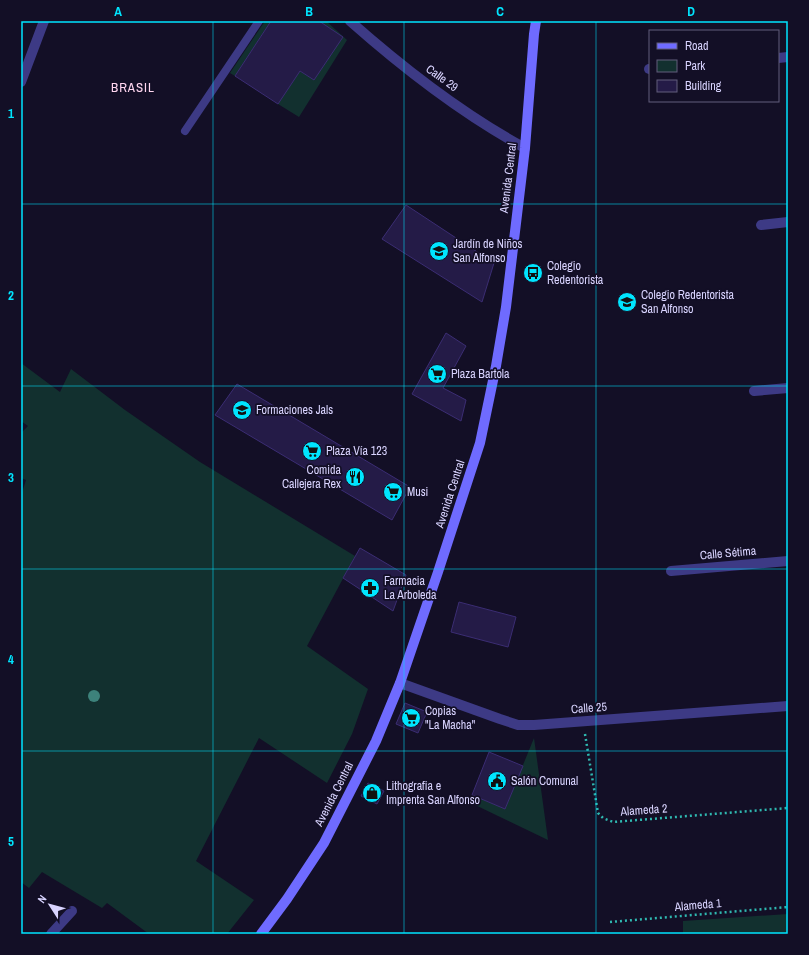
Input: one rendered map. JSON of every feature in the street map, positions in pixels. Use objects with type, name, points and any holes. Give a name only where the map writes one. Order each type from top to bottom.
[{"type":"main road","name":"Avenida Central","points":[[261,934],[287,899],[324,843],[376,741],[400,683],[480,443],[506,307],[525,148],[536,21]]},
{"type":"street","points":[[21,82],[44,21]]},
{"type":"street","name":"Calle 29","points":[[350,21],[402,64],[453,102],[501,135],[525,148]]},
{"type":"street","points":[[761,225],[788,222]]},
{"type":"street","points":[[754,391],[788,388]]},
{"type":"street","name":"Calle Sétima","points":[[671,571],[788,561]]},
{"type":"street","name":"Calle 25","points":[[400,683],[518,725],[788,706]]},
{"type":"street","points":[[52,934],[72,911]]},
{"type":"lane","points":[[185,131],[259,21]]},
{"type":"path","name":"Alameda 2","points":[[583,721],[598,813],[603,818],[613,822],[788,808]]},
{"type":"path","name":"Alameda 1","points":[[610,922],[788,907]]},
{"type":"green space","points":[[265,21],[271,21],[235,76],[230,73]]},
{"type":"green space","points":[[319,21],[326,21],[347,40],[299,117],[278,104],[300,71],[314,80],[342,37]]},
{"type":"green space","points":[[21,363],[60,392],[71,369],[125,410],[200,462],[355,556],[307,646],[368,689],[352,734],[327,783],[259,738],[196,861],[254,900],[227,934],[149,934],[107,903],[102,908],[42,872],[29,888],[21,882],[21,496],[26,480],[21,478],[21,433],[28,426],[21,421]]},
{"type":"green space","points":[[534,738],[548,840],[469,802],[472,795],[505,809]]},
{"type":"green space","points":[[788,914],[788,934],[683,934],[683,921]]},
{"type":"building","points":[[271,21],[319,21],[343,37],[314,80],[300,71],[278,104],[235,76]]},
{"type":"building","name":"Jardín de Niños San Alfonso","points":[[406,205],[494,263],[482,302],[382,239]]},
{"type":"building","name":"Plaza Bartola","points":[[446,333],[466,346],[443,388],[466,400],[461,421],[412,394]]},
{"type":"building","name":"Plaza Vía 123","points":[[237,384],[410,487],[392,520],[215,415]]},
{"type":"building","points":[[360,548],[406,575],[393,611],[343,578]]},
{"type":"building","points":[[459,602],[516,617],[508,647],[451,632]]},
{"type":"building","name":"Copias \"La Macha\"","points":[[405,703],[427,712],[418,733],[396,724]]},
{"type":"building","name":"Salón Comunal","points":[[489,752],[523,766],[505,809],[472,795]]},
{"type":"building","name":"Lithografia e Imprenta San Alfonso","points":[[368,783],[384,791],[377,804],[361,796]]},
{"type":"place","name":"Jardín de Niños San Alfonso","points":[[439,251]]},
{"type":"place","name":"Colegio Redentorista","points":[[533,273]]},
{"type":"place","name":"Colegio Redentorista San Alfonso","points":[[627,302]]},
{"type":"place","name":"Plaza Bartola","points":[[437,374]]},
{"type":"place","name":"Formaciones Jals","points":[[242,410]]},
{"type":"place","name":"Plaza Vía 123","points":[[312,451]]},
{"type":"place","name":"Comida Callejera Rex","points":[[355,477]]},
{"type":"place","name":"Musi","points":[[393,492]]},
{"type":"place","name":"Farmacia La Arboleda","points":[[370,588]]},
{"type":"place","name":"Copias \"La Macha\"","points":[[411,718]]},
{"type":"place","name":"Salón Comunal","points":[[497,781]]},
{"type":"place","name":"Lithografia e Imprenta San Alfonso","points":[[372,793]]},
{"type":"district","name":"BRASIL","points":[[133,87]]}]
